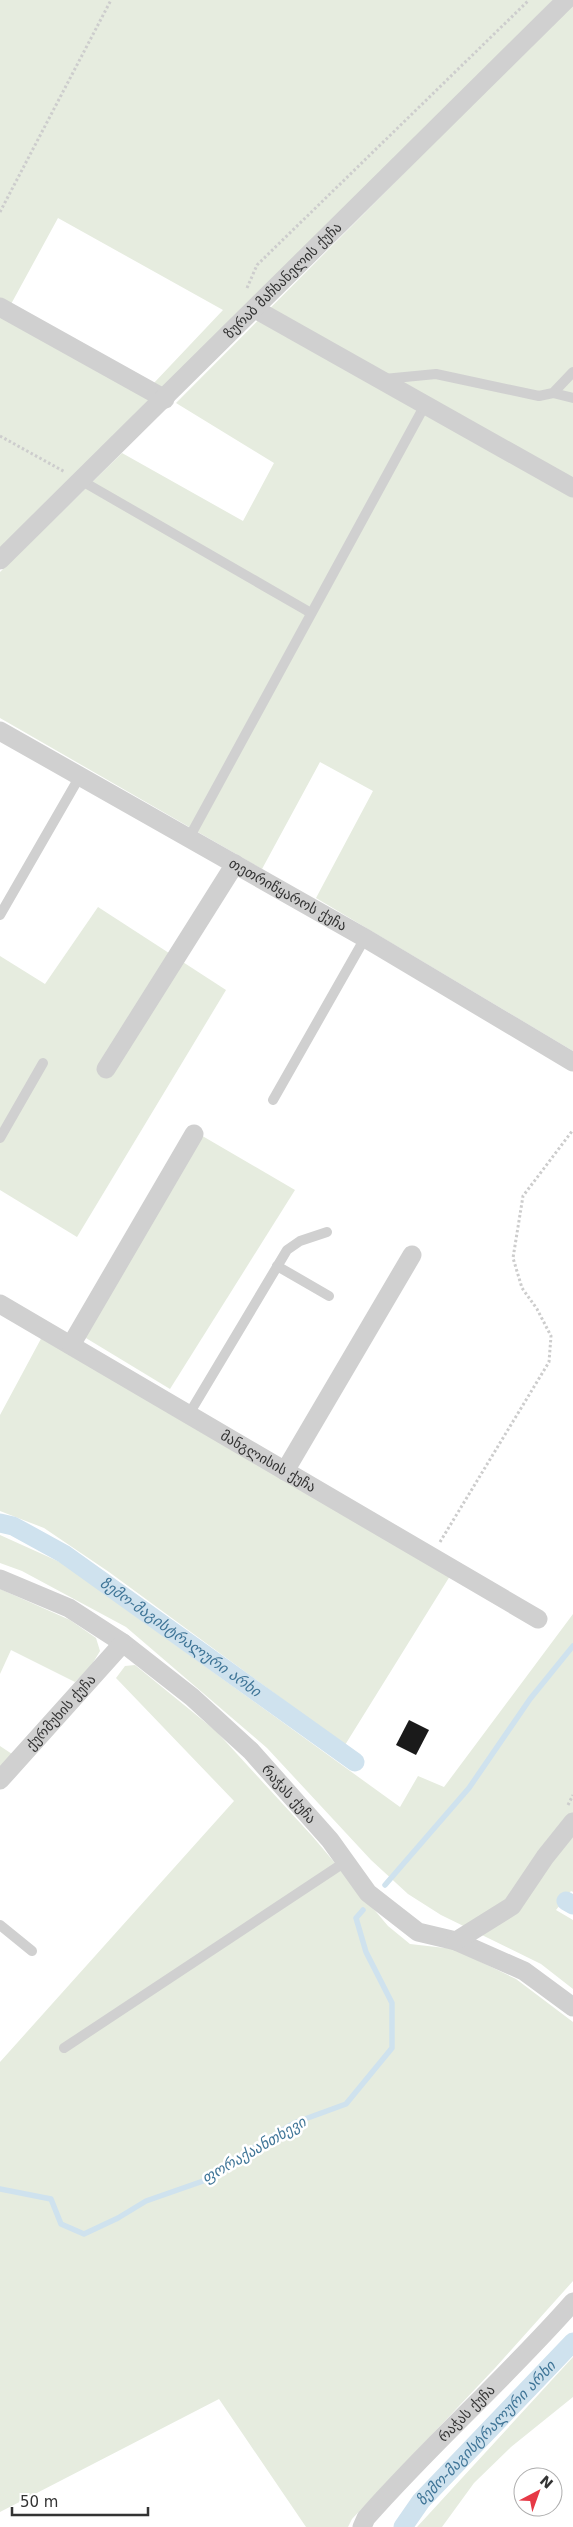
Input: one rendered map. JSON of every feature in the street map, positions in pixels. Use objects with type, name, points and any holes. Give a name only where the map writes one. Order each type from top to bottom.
[{"type":"street","name":"ზურაბ მაჩხანელის ქუჩა","points":[[0,560],[82,482],[566,0]]},
{"type":"street","points":[[0,307],[165,399]]},
{"type":"street","points":[[249,315],[380,379],[573,488]]},
{"type":"street","name":"თეთრიწყაროს ქუჩა","points":[[0,731],[366,938],[573,1062]]},
{"type":"street","points":[[106,1069],[235,864]]},
{"type":"street","points":[[71,1345],[194,1134]]},
{"type":"street","points":[[285,1471],[412,1256]]},
{"type":"street","name":"მანგლისის ქუჩა","points":[[0,1304],[538,1619]]},
{"type":"street","name":"რაჭას ქუჩა","points":[[0,1579],[69,1608],[123,1644],[192,1697],[251,1752],[330,1840],[368,1893],[418,1932],[456,1941],[524,1971],[573,2007]]},
{"type":"street","name":"ქურმუხის ქუჩა","points":[[0,1780],[123,1644]]},
{"type":"street","points":[[456,1941],[512,1906],[545,1857],[573,1822]]},
{"type":"street","name":"რაჭას ქუჩა","points":[[362,2527],[366,2518],[409,2468],[550,2328],[573,2302]]},
{"type":"lane","points":[[553,393],[573,372]]},
{"type":"lane","points":[[380,379],[436,374],[539,396],[553,393],[573,398]]},
{"type":"lane","points":[[189,838],[425,405]]},
{"type":"lane","points":[[82,482],[311,614]]},
{"type":"lane","points":[[0,915],[80,776]]},
{"type":"lane","points":[[273,1100],[366,938]]},
{"type":"lane","points":[[0,1138],[43,1063]]},
{"type":"lane","points":[[189,1414],[287,1250],[300,1241],[327,1232]]},
{"type":"lane","points":[[277,1266],[329,1296]]},
{"type":"lane","points":[[64,2048],[345,1862]]},
{"type":"lane","points":[[0,1925],[32,1951]]},
{"type":"path","points":[[0,212],[111,0]]},
{"type":"path","points":[[249,315],[245,293],[257,265],[529,0]]},
{"type":"path","points":[[0,436],[82,482]]},
{"type":"path","points":[[431,1557],[549,1362],[551,1336],[537,1309],[522,1288],[513,1258],[523,1196],[573,1130]]},
{"type":"shaded area","points":[[0,0],[553,0],[0,553]],"holes":[[[58,218],[223,310],[153,384],[10,306]]]},
{"type":"shaded area","points":[[573,3],[573,1051],[316,898],[373,791],[320,762],[262,869],[0,718],[0,572],[122,453],[243,521],[274,463],[176,403]]},
{"type":"shaded area","points":[[98,907],[226,990],[77,1237],[0,1190],[0,956],[45,984]]},
{"type":"shaded area","points":[[199,1134],[295,1190],[170,1389],[76,1332]]},
{"type":"shaded area","points":[[43,1335],[450,1576],[345,1745],[109,1572],[44,1528],[0,1511],[0,1415]]},
{"type":"shaded area","points":[[0,1535],[62,1563],[400,1807],[418,1776],[444,1787],[573,1614],[573,1892],[571,1891],[556,1910],[573,1920],[573,1989],[541,1964],[441,1915],[408,1894],[371,1860],[267,1748],[126,1627],[22,1571],[0,1563]]},
{"type":"shaded area","points":[[0,1589],[70,1620],[96,1638],[100,1651],[91,1666],[75,1682],[11,1650],[0,1674]]},
{"type":"shaded area","points":[[135,1665],[216,1731],[313,1837],[388,1926],[410,1944],[454,1949],[516,1979],[573,2022],[573,2281],[495,2368],[352,2519],[348,2527],[306,2527],[219,2399],[0,2512],[0,2062],[234,1801],[116,1678],[125,1666]]},
{"type":"shaded area","points":[[0,1746],[12,1754],[0,1768]]},
{"type":"shaded area","points":[[573,2357],[573,2397],[511,2447],[474,2483],[442,2527],[417,2527]]},
{"type":"building","points":[[409,1720],[429,1730],[416,1755],[396,1745]]},
{"type":"waterway","name":"ზემო-მაგისტრალური არხი","points":[[0,1523],[13,1526],[64,1554],[355,1762]]},
{"type":"waterway","points":[[385,1885],[469,1788],[530,1699],[573,1646]]},
{"type":"waterway","name":"ზემო-მაგისტრალური არხი","points":[[566,1901],[573,1905]]},
{"type":"waterway","name":"ფორაქაანთხევი","points":[[0,2189],[51,2199],[61,2224],[84,2234],[118,2218],[146,2201],[206,2180],[232,2161],[294,2123],[346,2104],[392,2048],[392,2003],[366,1952],[356,1918],[363,1910]]},
{"type":"waterway","name":"ზემო-მაგისტრალური არხი","points":[[403,2527],[421,2501],[573,2342]]}]
